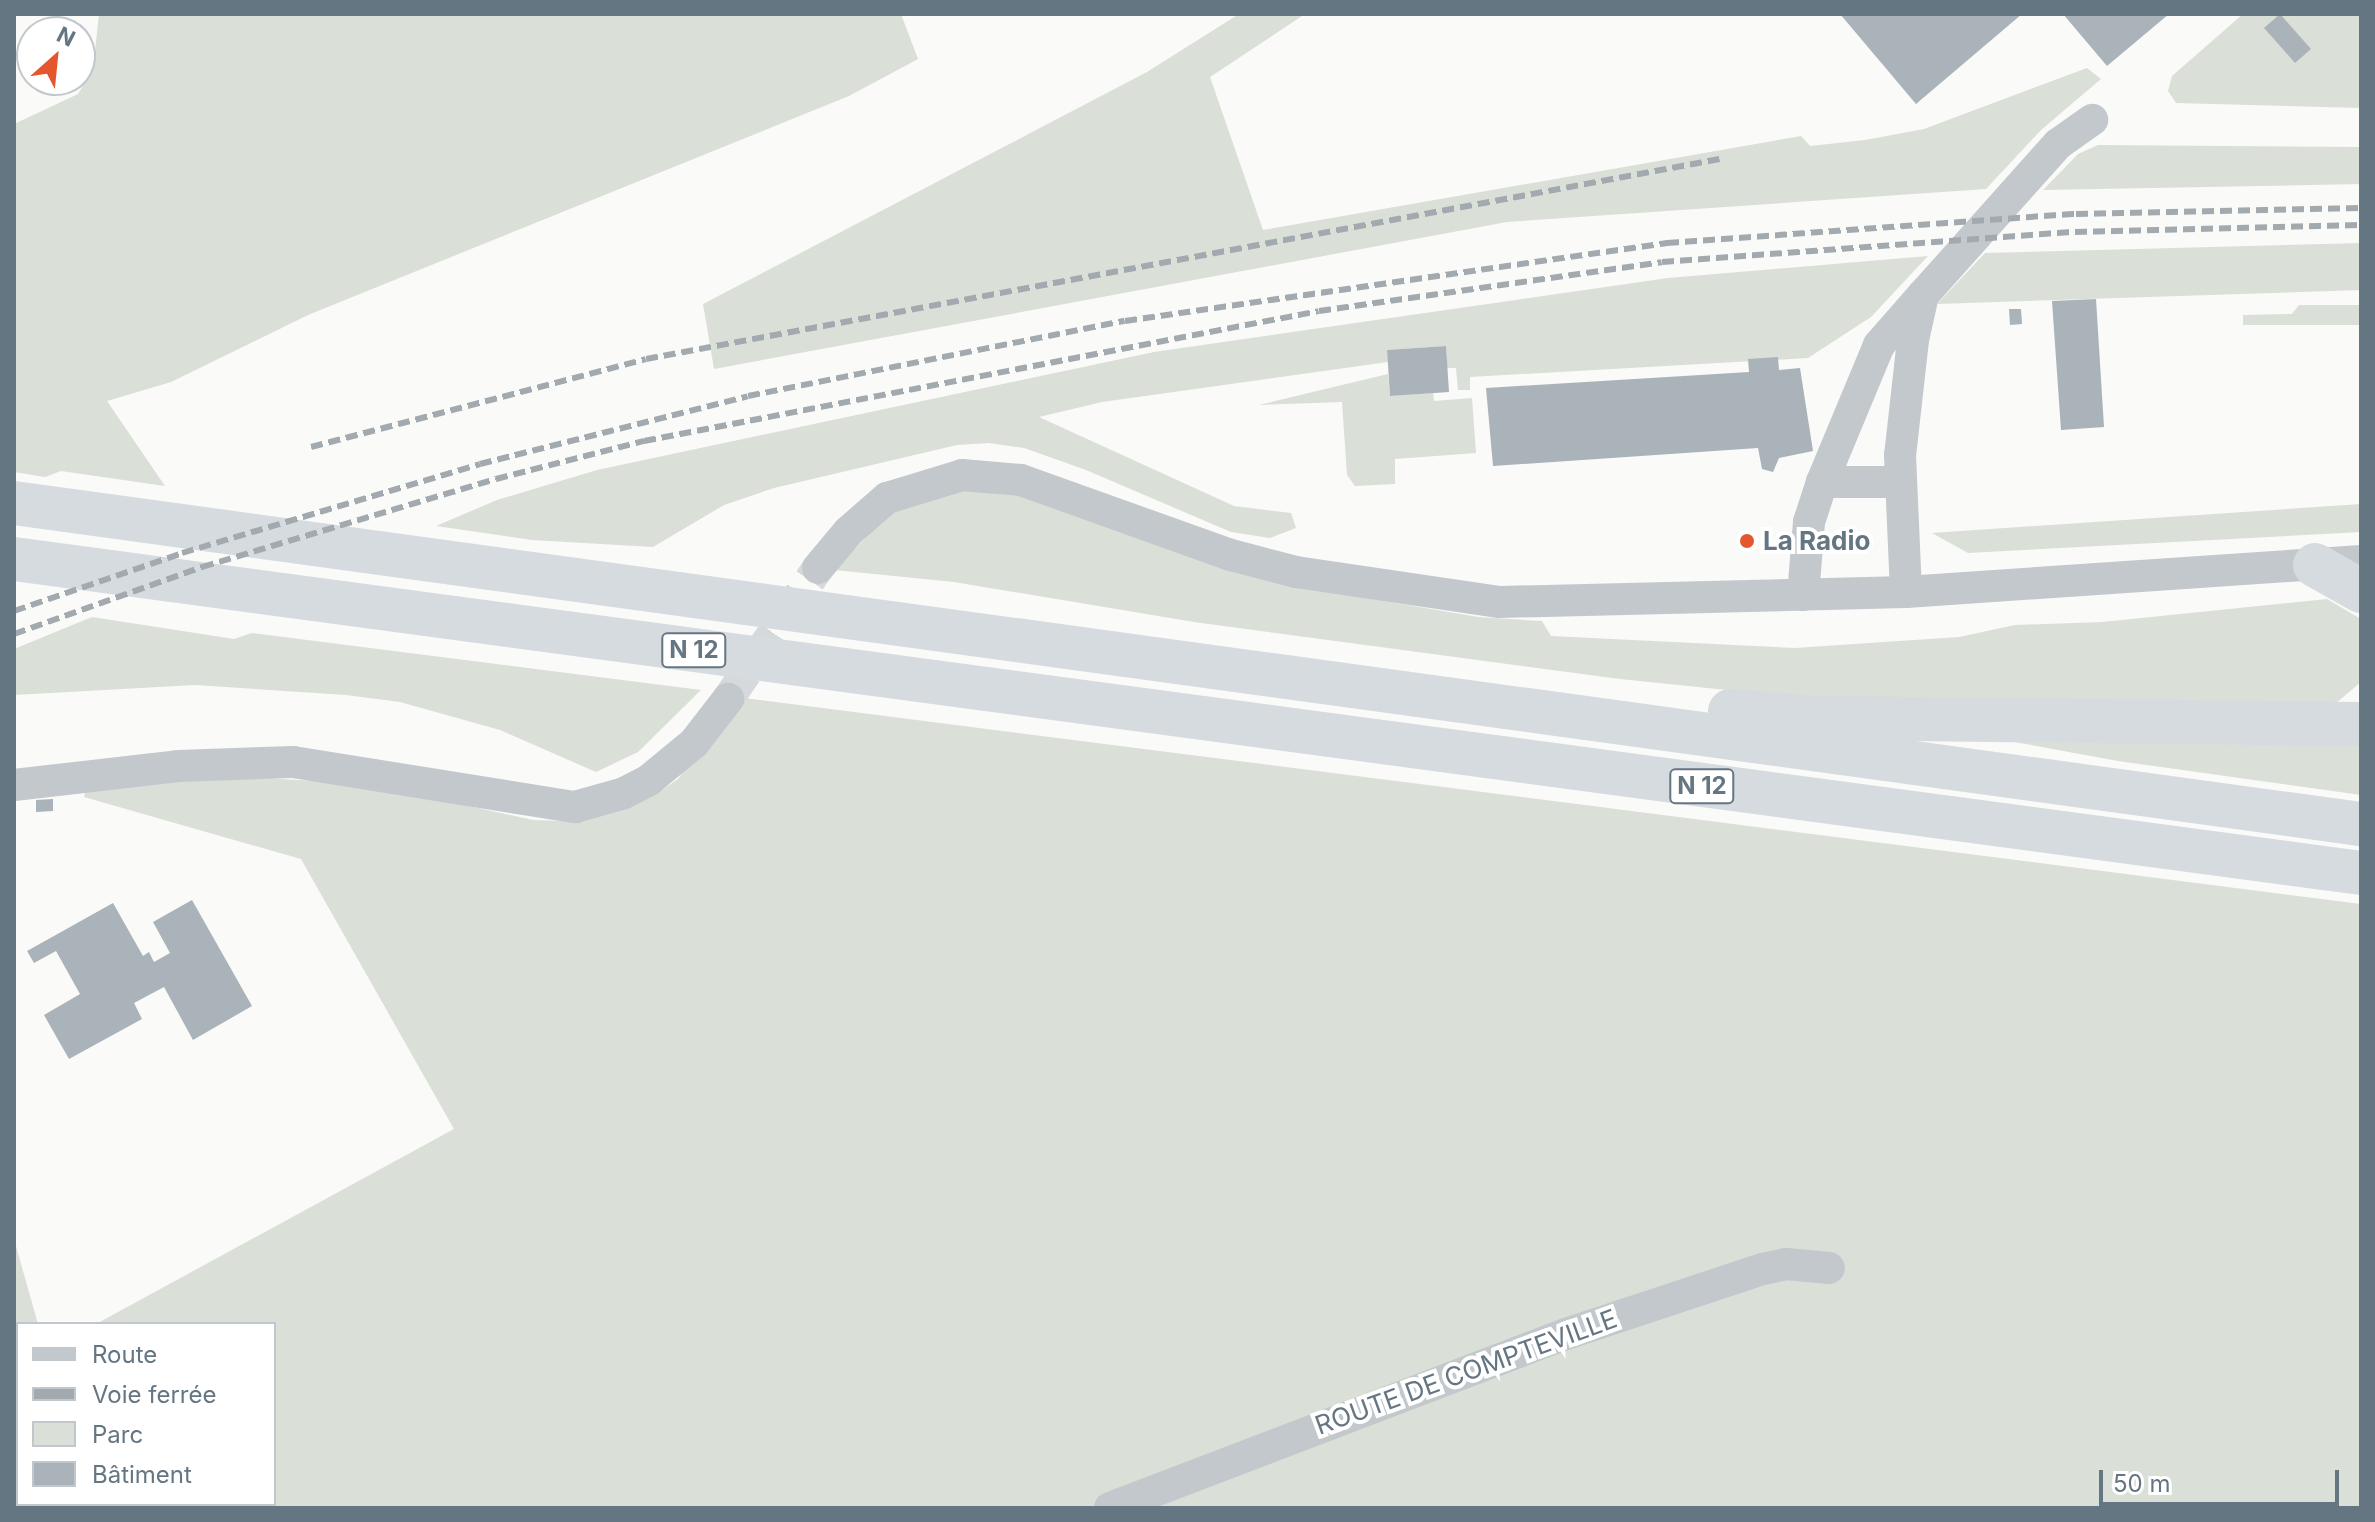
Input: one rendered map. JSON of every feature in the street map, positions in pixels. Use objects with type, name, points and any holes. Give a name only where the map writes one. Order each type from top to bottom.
[{"type":"highway","name":"N 12","points":[[14,503],[2361,824]]},
{"type":"highway","name":"N 12","points":[[14,559],[2361,873]]},
{"type":"highway","points":[[2315,565],[2361,591]]},
{"type":"highway","points":[[1174,664],[1492,683],[1817,718],[2352,720]]},
{"type":"street","points":[[1803,595],[1809,522],[1822,482],[1879,345],[2058,144],[2092,120]]},
{"type":"street","points":[[1906,592],[1900,482],[1913,340],[1923,295]]},
{"type":"street","points":[[818,568],[848,532],[887,498],[933,480],[994,475],[1086,501],[1231,555],[1426,595],[1555,604],[1906,592],[2361,561]]},
{"type":"street","points":[[1822,482],[1900,482]]},
{"type":"street","points":[[14,785],[178,766],[293,762],[575,807],[624,793],[649,780],[694,743],[728,699]]},
{"type":"street","name":"ROUTE DE COMPTEVILLE","points":[[1110,1508],[1566,1334],[1763,1269],[1786,1264],[1829,1268]]},
{"type":"green space","points":[[99,14],[901,14],[918,59],[849,96],[308,315],[171,382],[107,401],[165,486],[61,471],[45,477],[14,472],[14,124],[74,96],[96,96]]},
{"type":"green space","points":[[1239,14],[1305,14],[1210,77],[1263,230],[1801,136],[1810,146],[1865,140],[1924,129],[2087,68],[2101,79],[2041,130],[1986,189],[1507,222],[714,369],[703,304],[1147,72]]},
{"type":"green space","points":[[2243,14],[2361,14],[2361,108],[2176,103],[2168,91],[2172,76]]},
{"type":"green space","points":[[2098,145],[2361,147],[2361,184],[2043,190],[2078,154]]},
{"type":"green space","points":[[2361,243],[2361,290],[1937,304],[1985,253]]},
{"type":"green space","points":[[1928,256],[1871,317],[1808,358],[1470,377],[1470,390],[1458,390],[1456,368],[1447,368],[1446,346],[1387,350],[1388,362],[1102,402],[1039,417],[1234,506],[1291,513],[1296,528],[1270,538],[1231,532],[1086,470],[1024,448],[989,443],[957,445],[774,488],[724,505],[653,547],[532,540],[436,526],[497,500],[597,470],[1154,352],[1668,278]]},
{"type":"green space","points":[[2299,305],[2361,305],[2361,325],[2243,325],[2243,315],[2292,314]]},
{"type":"green space","points":[[1388,374],[1390,396],[1433,393],[1434,401],[1472,398],[1476,453],[1395,459],[1395,484],[1355,486],[1347,475],[1342,402],[1259,405]]},
{"type":"green space","points":[[965,487],[1024,494],[1325,591],[1478,617],[1542,621],[1551,636],[1795,648],[1959,637],[2015,625],[2102,622],[2327,599],[2361,619],[2361,682],[2335,704],[1803,698],[1620,679],[1194,622],[954,582],[834,570],[895,508]]},
{"type":"green space","points":[[2361,504],[2361,532],[1968,553],[1932,533]]},
{"type":"green space","points":[[92,617],[234,639],[252,633],[701,690],[638,752],[596,772],[500,730],[400,702],[346,695],[195,685],[14,695],[14,649]]},
{"type":"green space","points":[[744,698],[2361,904],[2361,1508],[14,1508],[14,1239],[37,1322],[16,1322],[16,1506],[276,1506],[276,1322],[100,1322],[454,1129],[301,859],[84,797],[86,788],[245,777],[316,781],[376,786],[533,820],[567,821],[653,796],[678,779],[736,701]]},
{"type":"green space","points":[[2009,741],[2361,741],[2361,795],[2118,761]]},
{"type":"building","points":[[1840,14],[2022,14],[1916,104]]},
{"type":"building","points":[[2063,14],[2169,14],[2107,66]]},
{"type":"building","points":[[2280,14],[2311,49],[2295,63],[2264,28]]},
{"type":"building","points":[[2096,299],[2104,427],[2061,430],[2052,301]]},
{"type":"building","points":[[2009,309],[2021,309],[2022,324],[2010,325]]},
{"type":"building","points":[[1446,346],[1449,392],[1390,396],[1387,350]]},
{"type":"building","points":[[1778,357],[1779,370],[1800,368],[1813,451],[1779,458],[1773,472],[1762,469],[1758,448],[1493,466],[1486,388],[1749,372],[1748,359]]},
{"type":"building","points":[[53,799],[53,811],[36,812],[36,800]]},
{"type":"building","points":[[192,900],[252,1006],[193,1040],[164,987],[134,1003],[142,1019],[69,1059],[44,1015],[80,994],[56,951],[34,963],[27,951],[113,903],[143,956],[149,952],[154,962],[170,953],[153,922]]},
{"type":"tunnel","points":[[728,699],[818,568]]},
{"type":"railway","points":[[311,447],[646,359],[1720,159]]},
{"type":"railway","points":[[14,611],[182,553],[480,464],[748,396],[1125,321],[1667,243],[2076,214],[2361,208]]},
{"type":"railway","points":[[14,634],[202,567],[496,479],[644,441],[1319,311],[1662,262],[2075,232],[2361,225]]},
{"type":"place","name":"La Radio","points":[[1747,541]]}]
